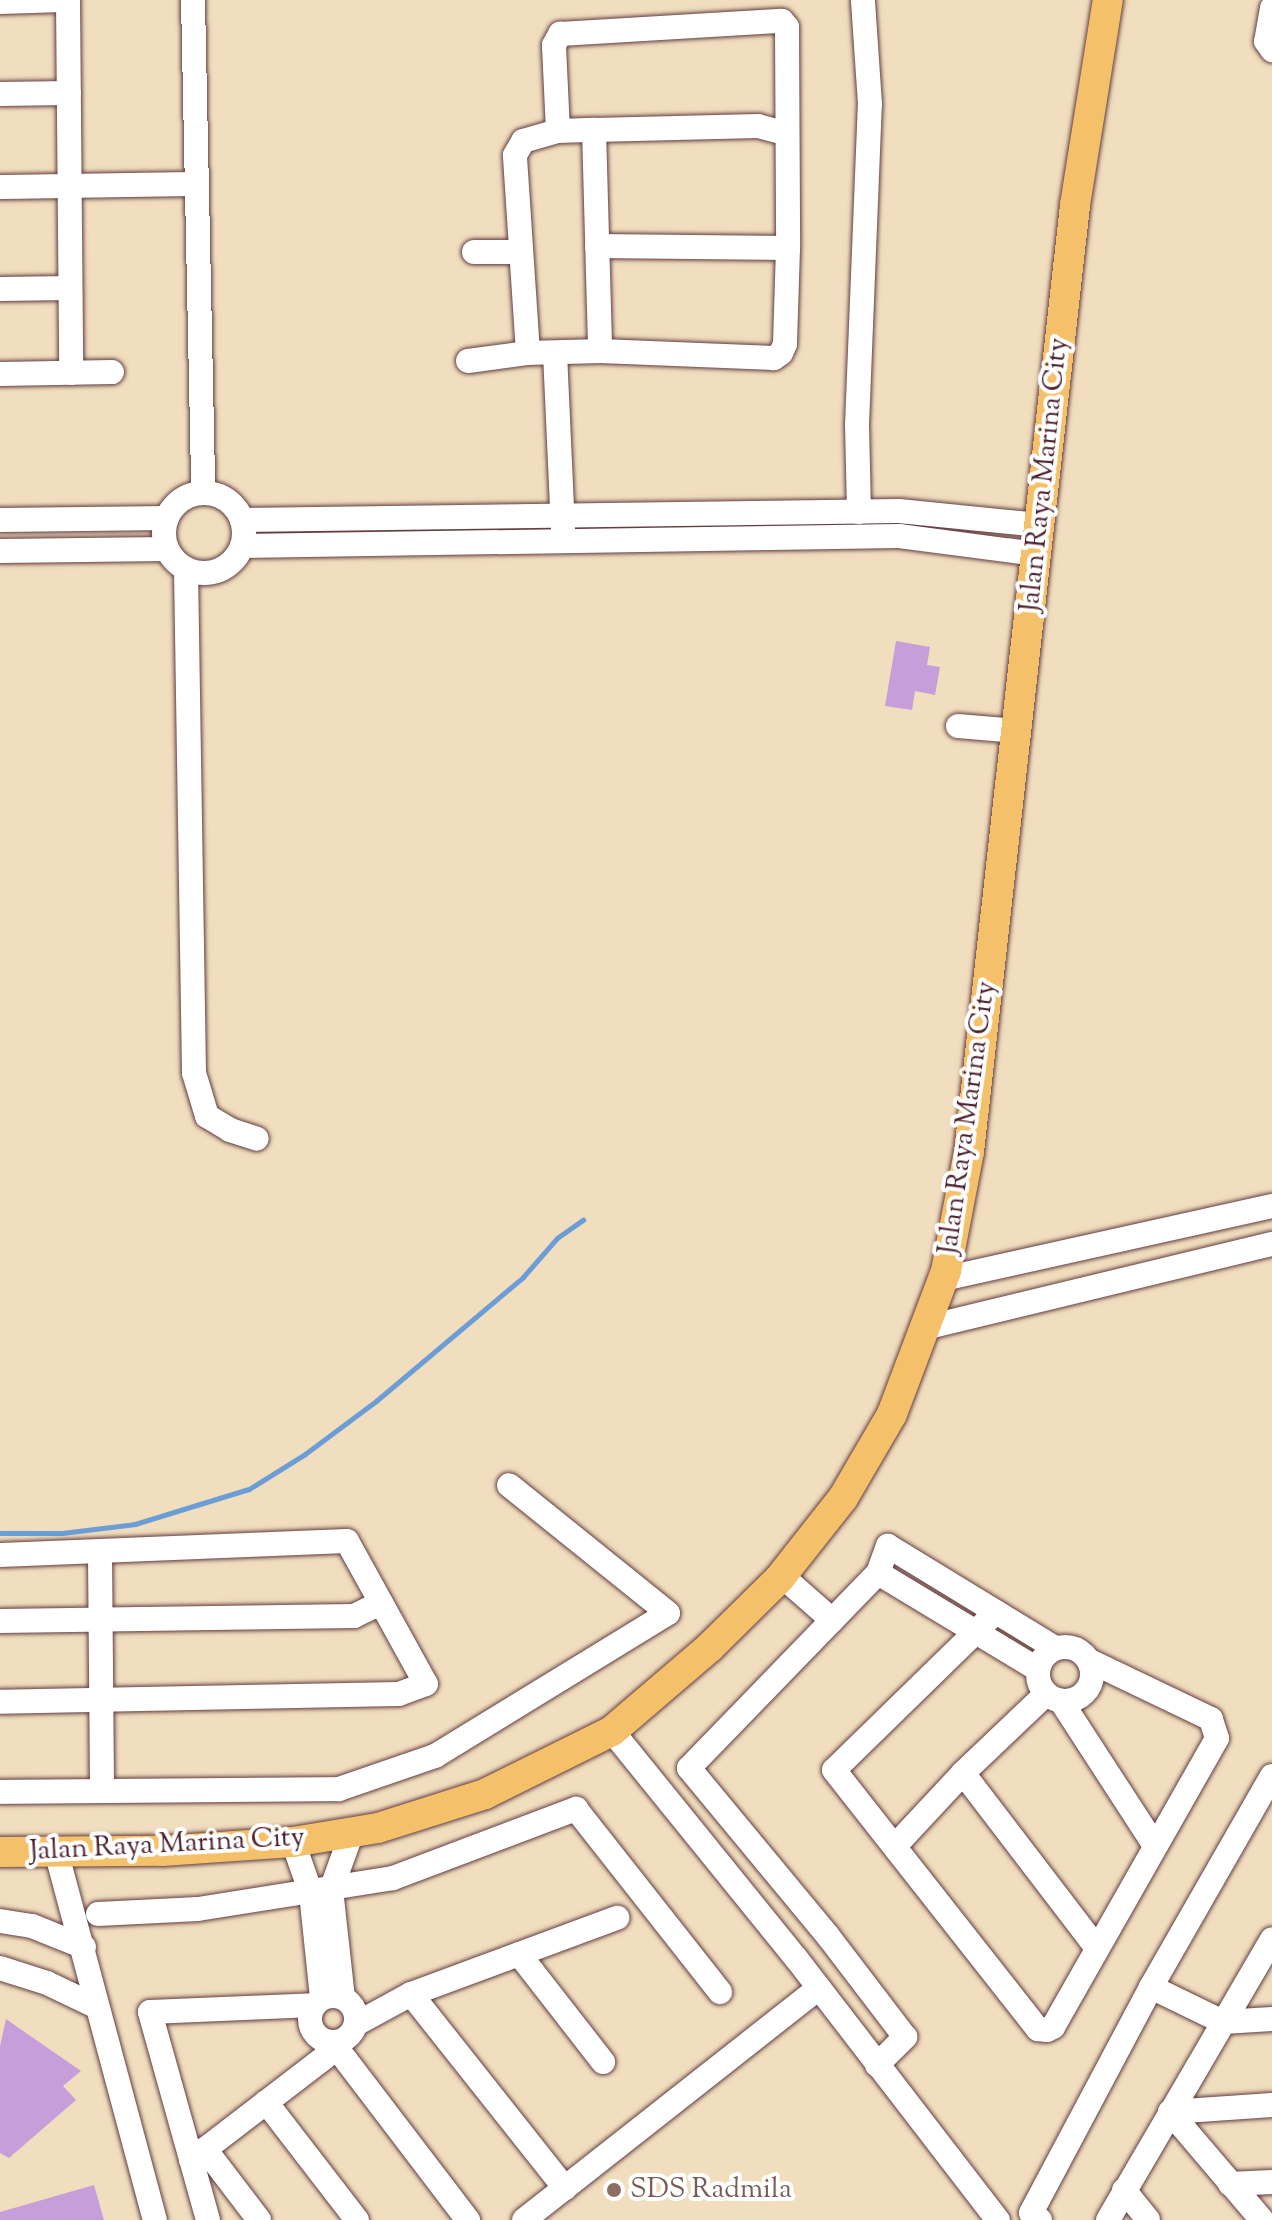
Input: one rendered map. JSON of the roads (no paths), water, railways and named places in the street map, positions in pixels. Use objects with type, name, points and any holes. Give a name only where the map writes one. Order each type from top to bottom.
[{"type":"main road","name":"Jalan Raya Marina City","points":[[0,1852],[162,1851],[293,1842],[378,1828],[485,1794],[612,1731],[710,1647],[782,1576],[843,1498],[885,1426],[943,1279],[969,1152],[1075,210],[1108,0]]},
{"type":"street","points":[[0,2],[66,0],[71,373]]},
{"type":"street","points":[[193,0],[203,493]]},
{"type":"street","points":[[859,512],[857,425],[870,104],[863,0]]},
{"type":"street","points":[[1272,8],[1266,41],[1272,50]]},
{"type":"street","points":[[468,361],[528,353],[600,351],[774,358],[785,344],[787,27],[782,21],[560,34],[554,45],[558,131]]},
{"type":"street","points":[[0,94],[69,93]]},
{"type":"street","points":[[528,353],[515,155],[523,141],[558,131],[758,126],[785,133]]},
{"type":"street","points":[[594,130],[600,351]]},
{"type":"street","points":[[0,187],[195,184]]},
{"type":"street","points":[[597,246],[788,248]]},
{"type":"street","points":[[474,252],[520,252]]},
{"type":"street","points":[[0,289],[70,288]]},
{"type":"street","points":[[555,353],[564,541]]},
{"type":"street","points":[[0,374],[112,372]]},
{"type":"street","points":[[203,493],[222,497],[242,520],[242,546],[226,567],[199,573],[186,569],[167,549],[167,518],[181,500],[203,493]]},
{"type":"street","points":[[242,520],[899,511],[1038,539]]},
{"type":"street","points":[[0,520],[167,518]]},
{"type":"street","points":[[242,546],[899,536],[1038,539]]},
{"type":"street","points":[[0,551],[167,549]]},
{"type":"street","points":[[186,569],[194,1073],[207,1116],[230,1130],[257,1139]]},
{"type":"street","points":[[958,726],[1017,731]]},
{"type":"street","points":[[943,1279],[1272,1206]]},
{"type":"street","points":[[924,1328],[1272,1244]]},
{"type":"street","points":[[0,1792],[339,1789],[435,1756],[668,1613],[509,1485]]},
{"type":"street","points":[[0,1555],[100,1554],[347,1541],[426,1684],[399,1694],[0,1702]]},
{"type":"street","points":[[661,1792],[689,1768],[878,1573],[888,1546],[1055,1648],[1074,1648],[1088,1660],[1211,1719],[1217,1730],[1217,1738],[1053,2027],[1038,2029],[834,1770],[996,1612]]},
{"type":"street","points":[[100,1554],[102,1791]]},
{"type":"street","points":[[878,1573],[1037,1669]]},
{"type":"street","points":[[782,1576],[832,1620]]},
{"type":"street","points":[[0,1621],[354,1616],[381,1603]]},
{"type":"street","points":[[1055,1648],[1041,1660],[1037,1669],[1040,1687],[1053,1698],[1155,1846]]},
{"type":"street","points":[[895,1846],[963,1773],[1053,1698],[1078,1698],[1090,1685],[1092,1668],[1088,1660]]},
{"type":"street","points":[[612,1731],[796,1958],[998,2220]]},
{"type":"street","points":[[689,1768],[828,1936],[905,2037],[877,2065]]},
{"type":"street","points":[[963,1773],[1096,1947]]},
{"type":"street","points":[[1029,2218],[1151,1987],[1272,1776]]},
{"type":"street","points":[[98,1914],[198,1909],[321,1892],[393,1878],[576,1809],[720,1992]]},
{"type":"street","points":[[321,1892],[352,1832]]},
{"type":"street","points":[[293,1842],[321,1892],[326,2000],[310,2025],[315,2034],[333,2043],[468,2220]]},
{"type":"street","points":[[56,1851],[155,2220]]},
{"type":"street","points":[[198,2154],[325,2057],[333,2043],[343,2040],[356,2024],[411,1994],[617,1918]]},
{"type":"street","points":[[0,1921],[32,1926],[84,1947]]},
{"type":"street","points":[[796,1958],[828,1936]]},
{"type":"street","points":[[1108,2220],[1272,1939]]},
{"type":"street","points":[[519,1954],[603,2062]]},
{"type":"street","points":[[0,1968],[47,1983],[97,2007]]},
{"type":"street","points":[[1151,1987],[1223,2022],[1272,2019]]},
{"type":"street","points":[[524,2220],[819,1988]]},
{"type":"street","points":[[411,1994],[565,2188]]},
{"type":"street","points":[[208,2220],[198,2154],[150,2012],[326,2000],[356,2014],[356,2024]]},
{"type":"street","points":[[266,2102],[357,2220]]},
{"type":"street","points":[[1170,2112],[1272,2105]]},
{"type":"street","points":[[1170,2112],[1262,2220]]},
{"type":"street","points":[[198,2154],[259,2220]]},
{"type":"street","points":[[1230,2184],[1272,2182]]},
{"type":"street","points":[[1124,2190],[1148,2220]]},
{"type":"waterway","points":[[0,1533],[62,1533],[135,1524],[249,1489],[305,1454],[376,1401],[523,1277],[557,1238],[583,1220]]},
{"type":"place","name":"SDS Radmila","points":[[614,2190]]}]
